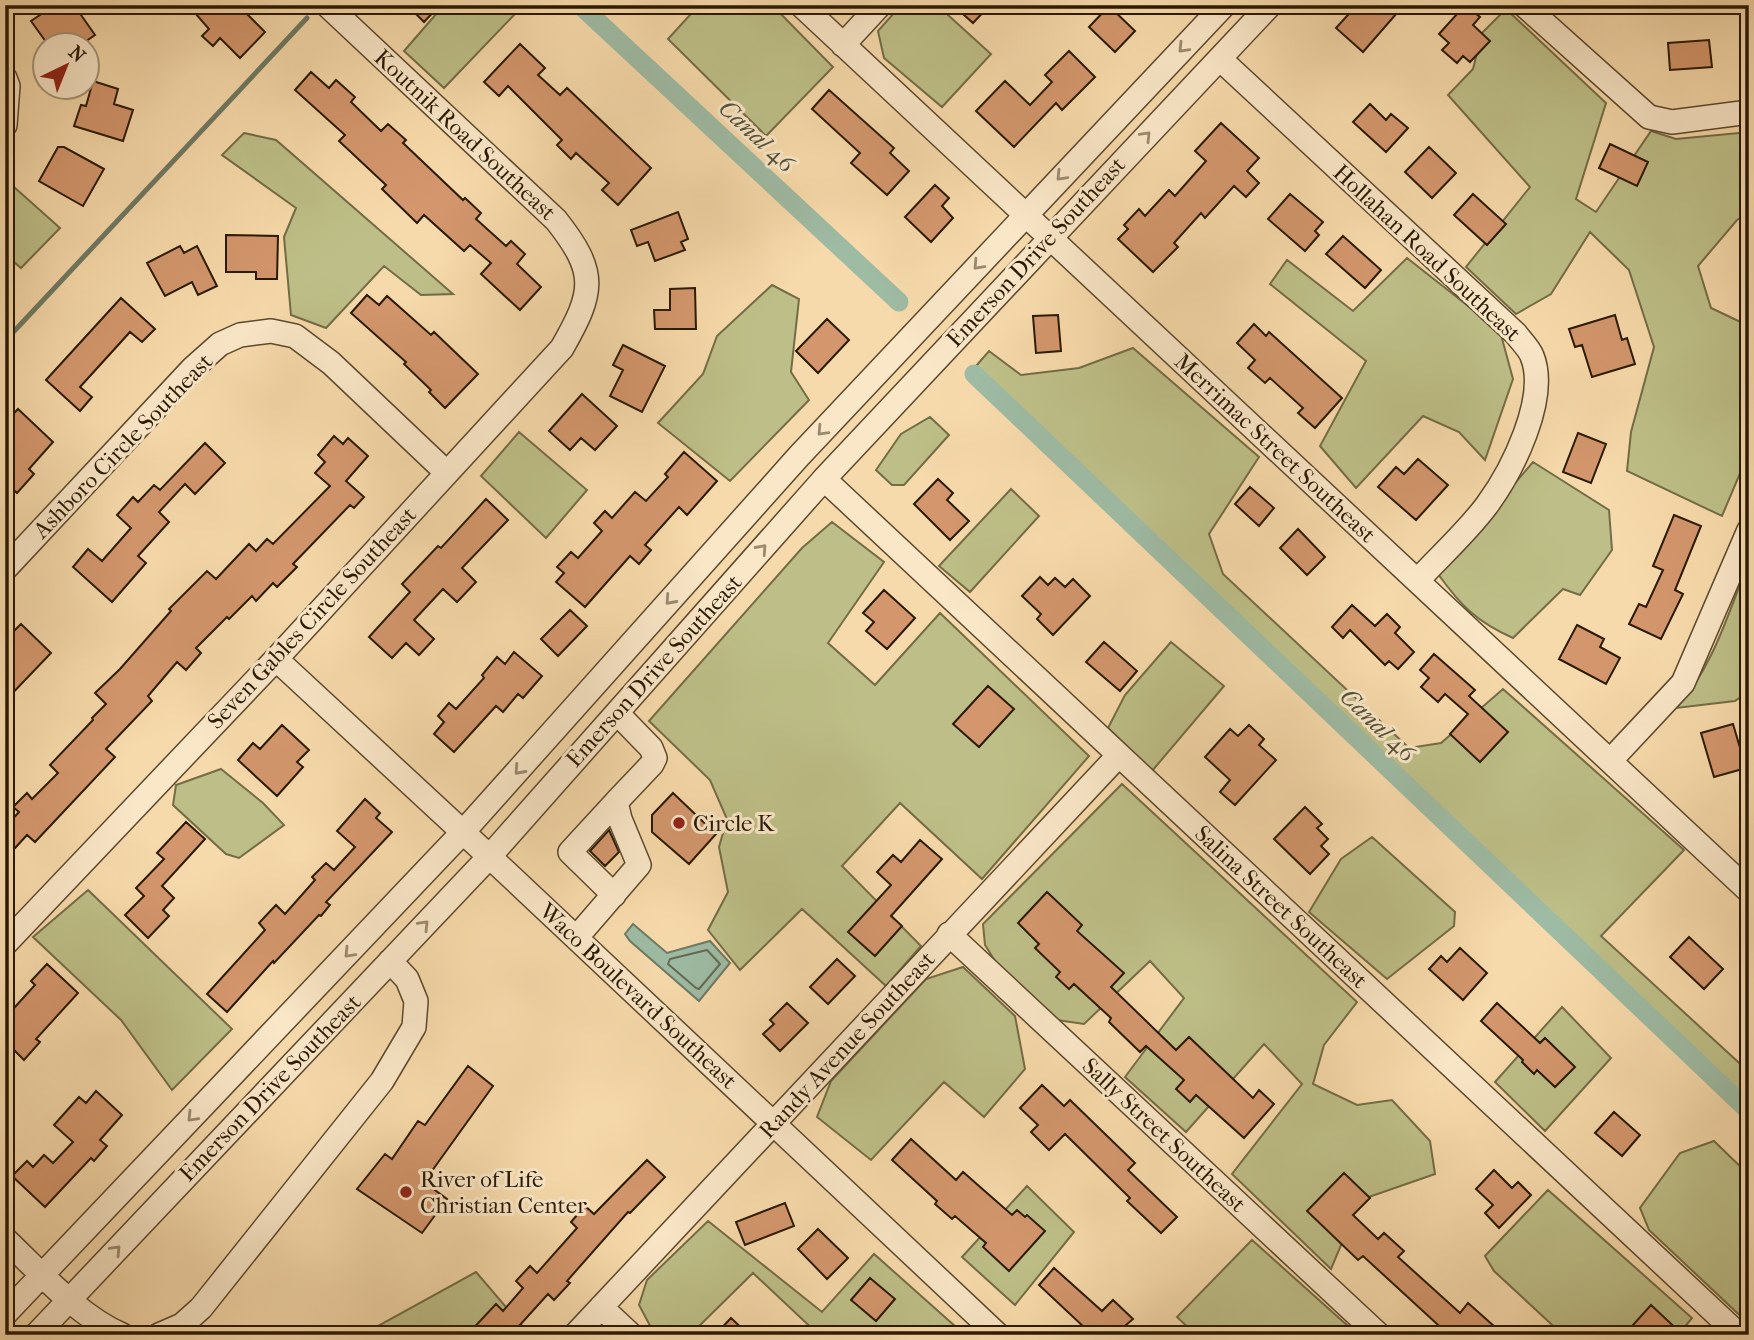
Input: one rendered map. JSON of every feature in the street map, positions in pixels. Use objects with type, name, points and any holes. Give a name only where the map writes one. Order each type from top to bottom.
[{"type":"street","name":"Koutnik Road Southeast","points":[[327,5],[556,220],[574,243],[588,275]]},
{"type":"street","name":"Merrimac Street Southeast","points":[[801,5],[1749,891]]},
{"type":"street","points":[[843,44],[880,5]]},
{"type":"street","name":"Emerson Drive Southeast","points":[[5,1314],[463,832],[799,456],[1224,5]]},
{"type":"street","name":"Emerson Drive Southeast","points":[[36,1335],[490,856],[824,479],[1270,5]]},
{"type":"street","points":[[1524,5],[1649,117],[1672,122],[1749,112]]},
{"type":"street","name":"Hollahan Road Southeast","points":[[1220,59],[1506,325],[1531,353],[1537,373],[1536,399],[1526,431],[1503,479],[1486,506],[1418,580]]},
{"type":"street","points":[[5,78],[8,86],[5,125]]},
{"type":"street","name":"Seven Gables Circle Southeast","points":[[5,944],[276,659],[562,348],[582,312],[588,275]]},
{"type":"street","name":"Ashboro Circle Southeast","points":[[5,569],[193,368],[220,344],[240,335],[271,331],[295,336],[331,363],[447,472]]},
{"type":"street","name":"Salina Street Southeast","points":[[824,479],[1739,1335]]},
{"type":"street","points":[[1610,761],[1683,683],[1749,530]]},
{"type":"street","name":"Waco Boulevard Southeast","points":[[276,659],[490,856],[998,1335]]},
{"type":"street","points":[[614,895],[570,852],[655,758],[651,748],[617,713]]},
{"type":"street","name":"Randy Avenue Southeast","points":[[575,1335],[1119,755]]},
{"type":"street","points":[[576,938],[639,865],[616,802]]},
{"type":"street","name":"Sally Street Southeast","points":[[949,934],[1379,1335]]},
{"type":"street","points":[[159,1335],[182,1325],[201,1308],[382,1081],[414,1027],[416,1001],[407,979],[390,961]]},
{"type":"street","points":[[5,1239],[69,1299],[122,1335]]},
{"type":"street","points":[[601,1307],[631,1335]]},
{"type":"green space","points":[[444,5],[505,5],[514,15],[444,88],[404,51]]},
{"type":"green space","points":[[699,5],[772,5],[833,67],[766,136],[668,39]]},
{"type":"green space","points":[[901,5],[937,5],[991,54],[942,107],[884,58],[878,31]]},
{"type":"green space","points":[[1506,9],[1606,103],[1576,199],[1596,212],[1651,131],[1676,139],[1749,132],[1749,213],[1737,220],[1698,266],[1711,308],[1749,326],[1749,452],[1722,516],[1627,471],[1631,432],[1654,347],[1629,270],[1590,232],[1551,294],[1516,314],[1466,267],[1530,187],[1448,95],[1473,69],[1482,33]]},
{"type":"green space","points":[[244,133],[276,140],[453,294],[421,295],[384,266],[326,328],[291,315],[284,237],[296,208],[222,155]]},
{"type":"green space","points":[[5,179],[60,228],[21,268],[5,254]]},
{"type":"green space","points":[[1407,258],[1500,331],[1513,379],[1485,460],[1459,432],[1423,416],[1356,488],[1320,446],[1366,361],[1270,284],[1287,260],[1353,311]]},
{"type":"green space","points":[[772,285],[799,299],[791,372],[809,400],[730,481],[658,423],[703,374],[717,336]]},
{"type":"green space","points":[[1133,348],[1259,457],[1209,534],[1223,574],[1409,748],[1441,743],[1503,689],[1684,850],[1601,936],[1749,1072],[1749,1102],[976,366],[989,351],[1021,375],[1079,368]]},
{"type":"green space","points":[[930,417],[949,435],[904,485],[892,485],[876,470],[901,434]]},
{"type":"green space","points":[[519,432],[587,490],[546,538],[481,476]]},
{"type":"green space","points":[[1533,462],[1609,510],[1612,550],[1580,595],[1563,589],[1513,638],[1489,626],[1471,612],[1438,574]]},
{"type":"green space","points":[[1011,489],[1039,516],[970,592],[939,566]]},
{"type":"green space","points":[[832,522],[884,562],[828,643],[875,685],[940,613],[1089,756],[982,879],[900,803],[842,866],[921,946],[886,986],[802,909],[740,970],[708,930],[728,892],[719,847],[727,819],[710,780],[649,721],[802,548]]},
{"type":"green space","points":[[1749,561],[1749,691],[1735,701],[1676,708],[1710,657]]},
{"type":"green space","points":[[1171,642],[1224,686],[1152,771],[1108,728],[1125,695]]},
{"type":"green space","points":[[221,769],[263,803],[284,825],[239,858],[226,854],[173,805],[176,785]]},
{"type":"green space","points":[[1122,784],[1357,1002],[1324,1045],[1313,1084],[1357,1105],[1392,1100],[1430,1141],[1435,1174],[1360,1200],[1331,1269],[1232,1174],[1302,1084],[1264,1044],[1186,1132],[1125,1077],[1184,998],[1150,961],[1084,1024],[1057,1020],[1002,972],[985,945],[983,924]]},
{"type":"green space","points":[[1372,837],[1455,912],[1454,926],[1387,979],[1309,912],[1341,859]]},
{"type":"green space","points":[[88,890],[232,1029],[172,1090],[121,1020],[33,937]]},
{"type":"green space","points":[[963,967],[1015,1016],[1025,1069],[984,1117],[944,1082],[871,1160],[817,1117],[831,1081],[926,979]]},
{"type":"green space","points":[[1562,1007],[1611,1058],[1545,1131],[1495,1082]]},
{"type":"green space","points":[[1714,1141],[1749,1175],[1749,1324],[1649,1230],[1640,1208],[1680,1153]]},
{"type":"green space","points":[[1027,1186],[1074,1232],[1015,1305],[962,1257]]},
{"type":"green space","points":[[1548,1190],[1692,1318],[1678,1335],[1563,1335],[1494,1271],[1485,1256]]},
{"type":"green space","points":[[708,1221],[822,1312],[874,1254],[965,1335],[819,1335],[753,1273],[690,1335],[655,1335],[639,1305],[647,1280]]},
{"type":"green space","points":[[1252,1240],[1358,1335],[1196,1335],[1177,1317]]},
{"type":"green space","points":[[476,1272],[530,1335],[367,1335],[376,1327]]},
{"type":"water","points":[[633,924],[667,953],[710,941],[730,963],[699,1001],[630,941],[625,934]]},
{"type":"building","points":[[55,5],[74,5],[93,32],[39,32],[31,21]]},
{"type":"building","points":[[188,5],[238,5],[265,32],[240,58],[220,38],[213,46],[202,36],[209,29]]},
{"type":"building","points":[[407,5],[440,5],[424,22]]},
{"type":"building","points":[[953,5],[990,5],[973,23]]},
{"type":"building","points":[[1357,5],[1404,5],[1363,52],[1336,28]]},
{"type":"building","points":[[1465,5],[1480,17],[1473,25],[1490,41],[1470,62],[1463,56],[1457,63],[1442,50],[1449,43],[1439,34]]},
{"type":"building","points":[[1109,6],[1135,31],[1115,52],[1089,27]]},
{"type":"building","points":[[1709,40],[1712,67],[1670,70],[1668,43]]},
{"type":"building","points":[[520,44],[545,68],[538,75],[560,95],[567,88],[651,168],[618,205],[602,190],[609,183],[576,153],[571,159],[557,145],[562,140],[508,86],[499,96],[484,82]]},
{"type":"building","points":[[1069,51],[1095,77],[1062,110],[1056,103],[1014,147],[976,111],[1005,81],[1030,105],[1052,82],[1045,75]]},
{"type":"building","points":[[311,72],[329,88],[336,80],[355,97],[351,102],[381,131],[388,124],[406,140],[403,143],[463,200],[465,198],[481,213],[476,219],[506,246],[511,241],[525,254],[517,264],[541,287],[520,310],[481,274],[491,263],[470,245],[464,251],[424,215],[417,223],[382,189],[386,185],[339,141],[345,135],[295,90]]},
{"type":"building","points":[[102,84],[118,89],[114,104],[133,110],[123,141],[74,126],[81,105],[86,106],[87,102],[102,102]]},
{"type":"building","points":[[829,90],[894,148],[890,153],[909,171],[887,195],[851,163],[860,153],[812,109]]},
{"type":"building","points":[[1370,104],[1386,120],[1391,114],[1408,128],[1386,152],[1353,122]]},
{"type":"building","points":[[1221,123],[1259,158],[1247,171],[1259,183],[1246,197],[1234,186],[1205,218],[1201,213],[1174,243],[1178,247],[1153,272],[1118,239],[1128,229],[1124,225],[1139,209],[1145,216],[1169,190],[1175,196],[1206,161],[1195,151]]},
{"type":"building","points":[[1610,144],[1648,162],[1637,186],[1599,168]]},
{"type":"building","points":[[58,147],[64,147],[104,169],[83,206],[39,181]]},
{"type":"building","points":[[1429,147],[1456,173],[1432,198],[1405,172]]},
{"type":"building","points":[[935,185],[949,198],[942,206],[953,218],[931,242],[905,217]]},
{"type":"building","points":[[1290,194],[1323,222],[1315,231],[1319,235],[1305,251],[1268,219]]},
{"type":"building","points":[[1473,194],[1506,224],[1487,245],[1454,215]]},
{"type":"building","points":[[678,212],[688,239],[681,242],[685,250],[655,261],[648,242],[637,246],[631,230]]},
{"type":"building","points":[[226,235],[278,236],[277,279],[256,279],[256,272],[226,272]]},
{"type":"building","points":[[1343,236],[1381,270],[1365,288],[1326,254]]},
{"type":"building","points":[[180,246],[184,253],[197,246],[217,286],[198,295],[192,282],[165,296],[147,263]]},
{"type":"building","points":[[695,288],[696,329],[655,329],[654,310],[670,310],[670,289]]},
{"type":"building","points":[[367,295],[379,305],[387,296],[431,335],[434,332],[478,374],[445,408],[404,364],[406,362],[351,313]]},
{"type":"building","points":[[121,298],[155,329],[142,342],[130,332],[80,387],[92,397],[80,411],[46,380]]},
{"type":"building","points":[[1058,315],[1061,351],[1036,353],[1033,316]]},
{"type":"building","points":[[1615,315],[1622,340],[1627,338],[1635,364],[1592,377],[1582,345],[1575,347],[1569,329]]},
{"type":"building","points":[[827,319],[849,340],[818,373],[796,351]]},
{"type":"building","points":[[1254,324],[1266,336],[1269,332],[1342,398],[1315,428],[1298,413],[1303,408],[1270,378],[1265,383],[1248,368],[1255,360],[1237,343]]},
{"type":"building","points":[[623,345],[665,366],[642,412],[610,396],[623,370],[613,365]]},
{"type":"building","points":[[582,394],[617,426],[595,450],[581,438],[570,450],[549,431]]},
{"type":"building","points":[[18,409],[53,442],[29,469],[34,474],[17,493],[5,482],[5,423]]},
{"type":"building","points":[[1578,433],[1606,444],[1591,483],[1563,472]]},
{"type":"building","points":[[334,436],[343,444],[348,438],[368,456],[346,481],[364,497],[354,508],[350,505],[293,564],[297,567],[277,587],[273,583],[256,601],[252,596],[229,619],[227,617],[196,648],[201,653],[186,670],[177,662],[148,696],[152,701],[106,749],[115,757],[35,842],[27,835],[5,859],[5,827],[19,812],[13,807],[27,793],[32,799],[58,773],[50,765],[106,704],[95,693],[120,669],[171,611],[169,609],[207,571],[216,579],[249,544],[256,551],[267,539],[273,544],[330,486],[315,473],[325,462],[318,455]]},
{"type":"building","points":[[205,443],[225,463],[195,494],[185,484],[159,512],[169,522],[138,556],[146,563],[112,602],[73,567],[88,549],[102,561],[131,528],[117,515],[133,497],[138,502],[154,485],[160,490]]},
{"type":"building","points":[[684,452],[717,481],[687,515],[679,507],[645,545],[651,550],[639,564],[630,556],[585,607],[556,582],[564,573],[557,567],[571,552],[578,558],[602,531],[594,523],[605,511],[612,518],[635,492],[646,501],[668,477],[665,474]]},
{"type":"building","points":[[1418,459],[1448,485],[1416,520],[1378,487],[1396,467],[1404,474]]},
{"type":"building","points":[[938,479],[953,493],[947,500],[969,521],[950,540],[914,504]]},
{"type":"building","points":[[1250,487],[1274,508],[1259,526],[1235,504]]},
{"type":"building","points":[[486,499],[508,520],[462,568],[476,582],[457,602],[443,589],[414,620],[434,639],[419,655],[406,643],[392,658],[369,637],[410,592],[402,584],[438,546],[441,548]]},
{"type":"building","points":[[1674,515],[1701,526],[1675,590],[1683,594],[1661,639],[1629,624],[1639,604],[1646,607],[1663,570],[1653,566]]},
{"type":"building","points":[[1298,529],[1325,557],[1307,575],[1280,548]]},
{"type":"building","points":[[1040,577],[1048,585],[1055,578],[1065,587],[1073,579],[1090,596],[1053,635],[1037,619],[1041,614],[1022,596]]},
{"type":"building","points":[[884,590],[915,618],[887,649],[866,631],[874,622],[863,613]]},
{"type":"building","points":[[1352,605],[1375,626],[1387,614],[1400,627],[1395,633],[1414,652],[1398,669],[1389,661],[1385,665],[1350,630],[1343,638],[1332,627]]},
{"type":"building","points":[[570,610],[587,626],[558,656],[541,639]]},
{"type":"building","points":[[21,624],[51,653],[5,701],[5,649],[13,640],[9,636]]},
{"type":"building","points":[[1577,625],[1604,639],[1600,647],[1620,658],[1606,684],[1559,659]]},
{"type":"building","points":[[1104,642],[1137,671],[1120,691],[1086,662]]},
{"type":"building","points":[[514,652],[542,676],[523,698],[518,694],[503,712],[496,706],[454,752],[434,734],[444,722],[438,716],[449,703],[456,709],[484,678],[482,675],[497,657],[505,664]]},
{"type":"building","points":[[1434,654],[1475,690],[1469,696],[1508,732],[1480,762],[1450,734],[1468,714],[1445,694],[1438,702],[1421,687],[1429,678],[1420,670]]},
{"type":"building","points":[[988,686],[1014,709],[979,747],[953,724]]},
{"type":"building","points":[[1733,724],[1746,768],[1714,777],[1701,733]]},
{"type":"building","points":[[282,725],[309,750],[297,762],[303,767],[277,796],[238,760],[253,743],[260,749]]},
{"type":"building","points":[[1249,725],[1264,739],[1259,745],[1276,760],[1235,805],[1220,792],[1230,780],[1205,757],[1230,729],[1238,736]]},
{"type":"building","name":"Circle K","points":[[673,793],[716,834],[689,864],[652,832],[652,815]]},
{"type":"building","points":[[365,799],[380,813],[376,818],[392,832],[326,902],[330,905],[321,916],[319,915],[274,963],[273,961],[227,1012],[207,994],[265,930],[259,923],[276,905],[285,914],[315,880],[312,877],[326,863],[334,870],[355,847],[337,831]]},
{"type":"building","points":[[1305,807],[1322,824],[1317,828],[1328,839],[1321,846],[1329,854],[1310,874],[1274,839]]},
{"type":"building","points":[[186,822],[205,839],[162,886],[174,898],[163,910],[169,916],[148,938],[125,915],[144,896],[136,888],[164,859],[157,853]]},
{"type":"building","points":[[609,830],[619,852],[605,866],[590,851]]},
{"type":"building","points":[[920,840],[942,859],[891,916],[902,926],[875,956],[848,932],[891,885],[877,872],[893,855],[901,862]]},
{"type":"building","points":[[1047,892],[1082,925],[1077,931],[1124,973],[1111,987],[1176,1050],[1189,1037],[1253,1098],[1259,1090],[1274,1104],[1244,1138],[1196,1095],[1190,1102],[1176,1089],[1184,1080],[1146,1046],[1140,1052],[1109,1022],[1111,1018],[1074,984],[1069,989],[1056,977],[1060,972],[1035,948],[1039,944],[1018,923]]},
{"type":"building","points":[[1689,937],[1723,969],[1704,989],[1670,957]]},
{"type":"building","points":[[1460,948],[1487,973],[1463,1000],[1429,969],[1441,956],[1447,962]]},
{"type":"building","points":[[837,959],[855,976],[828,1004],[810,987]]},
{"type":"building","points":[[47,964],[78,993],[36,1039],[40,1042],[24,1060],[14,1050],[5,1059],[5,1018],[35,985],[31,981]]},
{"type":"building","points":[[787,1003],[808,1023],[780,1051],[763,1034],[774,1024],[770,1020]]},
{"type":"building","points":[[1497,1003],[1540,1043],[1545,1038],[1575,1067],[1555,1087],[1537,1070],[1534,1074],[1523,1060],[1481,1021]]},
{"type":"building","points":[[468,1066],[493,1086],[424,1182],[447,1199],[422,1233],[357,1189],[385,1154],[392,1159],[418,1121],[425,1125]]},
{"type":"building","points":[[1042,1085],[1064,1106],[1070,1100],[1135,1163],[1128,1170],[1177,1217],[1161,1233],[1127,1201],[1130,1198],[1065,1134],[1049,1150],[1031,1132],[1038,1125],[1020,1108]]},
{"type":"building","points":[[96,1091],[122,1115],[100,1140],[107,1146],[94,1161],[91,1158],[45,1207],[12,1176],[27,1161],[33,1167],[44,1155],[53,1163],[73,1142],[54,1125],[79,1097],[86,1103]]},
{"type":"building","points":[[1614,1112],[1640,1135],[1622,1156],[1595,1133]]},
{"type":"building","points":[[911,1139],[956,1180],[963,1172],[1012,1215],[1017,1210],[1045,1231],[1009,1271],[983,1247],[986,1243],[955,1216],[952,1219],[935,1204],[937,1201],[892,1160]]},
{"type":"building","points":[[647,1160],[665,1177],[630,1213],[628,1212],[567,1281],[570,1283],[554,1300],[548,1294],[519,1326],[529,1335],[467,1335],[496,1304],[503,1311],[523,1288],[516,1281],[530,1266],[537,1273],[577,1228],[571,1222],[585,1206],[594,1214]]},
{"type":"building","points":[[1494,1170],[1512,1188],[1518,1182],[1531,1195],[1499,1228],[1485,1213],[1493,1205],[1476,1189]]},
{"type":"building","points":[[1344,1173],[1370,1198],[1353,1215],[1378,1239],[1384,1233],[1404,1251],[1398,1257],[1460,1313],[1468,1303],[1504,1335],[1449,1335],[1363,1256],[1358,1260],[1307,1211]]},
{"type":"building","points":[[785,1203],[794,1226],[745,1245],[736,1222]]},
{"type":"building","points":[[818,1229],[848,1258],[827,1279],[798,1249]]},
{"type":"building","points":[[1054,1268],[1102,1311],[1113,1300],[1133,1319],[1126,1325],[1136,1335],[1079,1335],[1085,1328],[1039,1285]]},
{"type":"building","points":[[870,1278],[895,1299],[876,1321],[851,1300]]},
{"type":"building","points":[[1651,1305],[1683,1335],[1624,1335]]},
{"type":"building","points":[[731,1318],[749,1335],[715,1335]]},
{"type":"waterway","name":"Canal 46","points":[[580,5],[899,302]]},
{"type":"waterway","points":[[5,341],[307,18]]},
{"type":"waterway","name":"Canal 46","points":[[974,374],[1749,1111]]},
{"type":"place","name":"Circle K","points":[[679,823]]},
{"type":"place","name":"River of Life Christian Center","points":[[406,1192]]}]
